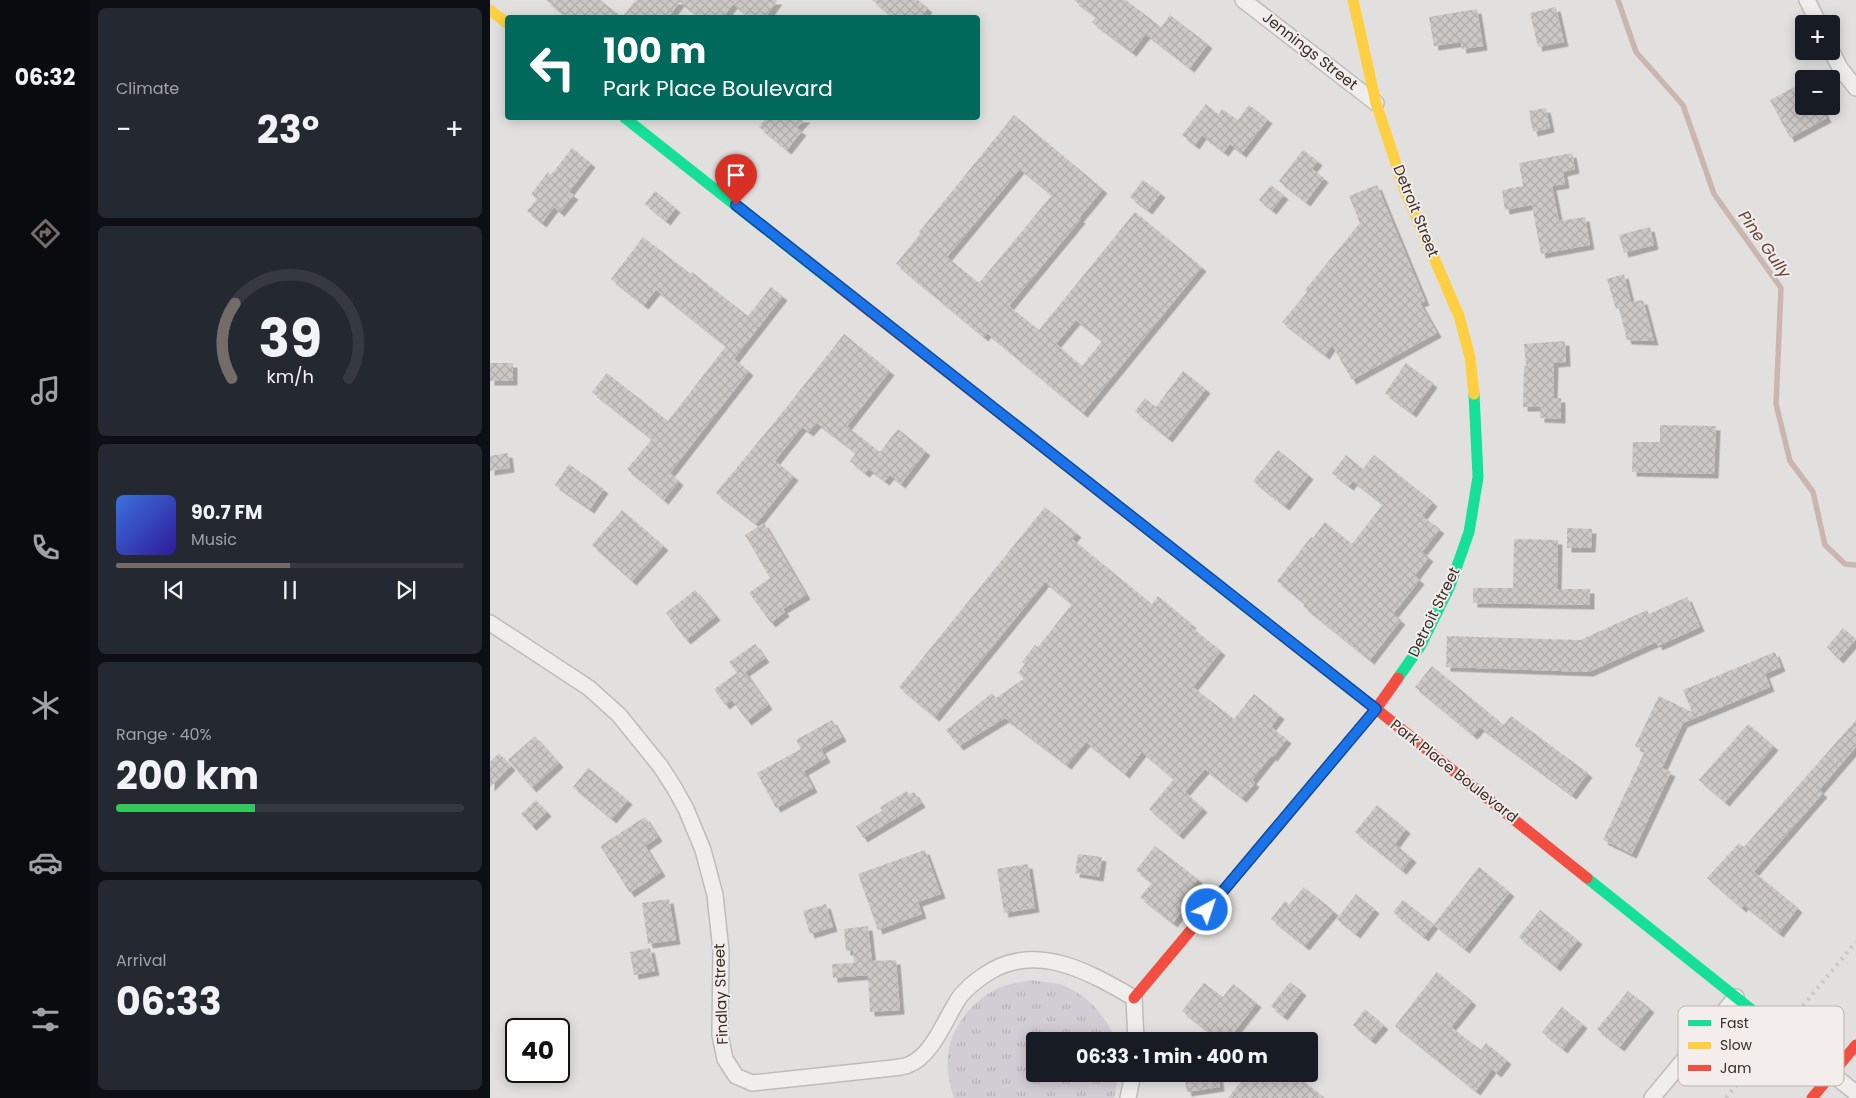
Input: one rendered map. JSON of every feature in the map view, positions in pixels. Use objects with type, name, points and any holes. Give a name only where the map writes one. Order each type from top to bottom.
[{"type":"street","name":"Jennings Street","points":[[1243,0],[1376,103]]},
{"type":"street","name":"Detroit Street","points":[[1134,998],[1376,709],[1421,645],[1450,586],[1469,532],[1478,477],[1476,413],[1468,348],[1459,316],[1404,188],[1376,103],[1353,0]]},
{"type":"street","points":[[1807,0],[1814,15]]},
{"type":"street","points":[[490,10],[505,22]]},
{"type":"street","points":[[1836,60],[1856,88]]},
{"type":"street","name":"Park Place Boulevard","points":[[628,120],[1376,709],[1747,1006]]},
{"type":"street","name":"Findlay Street","points":[[490,623],[589,688],[620,715],[661,767],[686,808],[703,850],[715,894],[720,951],[720,1035],[724,1059],[736,1076],[752,1083],[910,1065],[926,1052],[940,1033],[957,1000],[977,980],[993,969],[1011,962],[1031,960],[1058,962],[1096,975],[1134,998]]},
{"type":"street","points":[[1729,1006],[1736,997]]},
{"type":"street","points":[[1134,998],[1136,1032]]},
{"type":"street","points":[[1844,1060],[1856,1045]]},
{"type":"street","points":[[1652,1098],[1678,1067]]},
{"type":"street","points":[[1128,1098],[1131,1082]]},
{"type":"street","name":"Park Place Boulevard","points":[[1844,1084],[1856,1093]]},
{"type":"street","points":[[1812,1098],[1822,1086]]},
{"type":"green space","points":[[1031,980],[1059,984],[1069,988],[1094,1006],[1112,1032],[1026,1032],[1026,1082],[1117,1082],[1114,1098],[954,1098],[947,1061],[956,1028],[977,1002],[994,990]]},
{"type":"building","points":[[546,0],[600,0],[619,15],[564,15]]},
{"type":"building","points":[[636,0],[778,0],[767,15],[746,15],[733,4],[725,15],[696,15],[680,2],[670,15],[624,15]]},
{"type":"building","points":[[872,0],[918,0],[928,8],[922,15],[890,15]]},
{"type":"building","points":[[1074,0],[1126,0],[1161,27],[1170,15],[1208,44],[1190,68],[1146,34],[1132,52],[1092,22],[1096,17]]},
{"type":"building","points":[[1556,7],[1564,42],[1538,47],[1530,13]]},
{"type":"building","points":[[1477,9],[1483,46],[1462,49],[1461,42],[1434,46],[1429,17]]},
{"type":"building","points":[[1795,87],[1795,115],[1826,115],[1827,118],[1790,138],[1770,100]]},
{"type":"building","points":[[1206,104],[1218,114],[1222,109],[1238,120],[1249,105],[1268,119],[1242,153],[1230,144],[1224,152],[1202,135],[1195,145],[1182,135]]},
{"type":"building","points":[[1546,108],[1550,128],[1533,132],[1529,111]]},
{"type":"building","points":[[1014,115],[1103,189],[1079,218],[1081,219],[1009,306],[1039,330],[1135,212],[1202,267],[1083,413],[987,333],[984,337],[896,264],[920,234],[919,232]],"holes":[[[1020,169],[1052,195],[979,283],[947,257]],[[1076,320],[1102,341],[1082,366],[1056,344]]]},
{"type":"building","points":[[764,120],[804,120],[797,128],[802,131],[787,150],[759,127]]},
{"type":"building","points":[[572,148],[591,163],[569,192],[574,195],[560,212],[554,207],[542,223],[527,211],[537,199],[531,194],[548,172],[551,175]]},
{"type":"building","points":[[1303,150],[1318,161],[1312,169],[1324,178],[1306,202],[1279,181]]},
{"type":"building","points":[[1572,153],[1575,169],[1563,172],[1565,184],[1552,186],[1559,221],[1585,217],[1590,245],[1541,254],[1532,205],[1505,210],[1502,190],[1523,186],[1519,163]]},
{"type":"building","points":[[1143,180],[1161,193],[1148,210],[1130,197]]},
{"type":"building","points":[[1271,185],[1284,195],[1272,210],[1259,200]]},
{"type":"building","points":[[1377,185],[1425,301],[1420,303],[1437,333],[1352,380],[1332,345],[1325,355],[1282,322],[1307,292],[1305,290],[1360,223],[1349,196]]},
{"type":"building","points":[[655,191],[676,208],[666,221],[645,204]]},
{"type":"building","points":[[1650,227],[1654,245],[1624,253],[1619,235]]},
{"type":"building","points":[[643,237],[748,316],[771,287],[783,296],[734,359],[749,371],[670,473],[679,481],[664,500],[627,469],[652,439],[592,392],[607,373],[668,421],[726,346],[656,290],[644,305],[611,279]]},
{"type":"building","points":[[1624,274],[1631,302],[1643,300],[1654,341],[1627,340],[1619,308],[1616,309],[1607,279]]},
{"type":"building","points":[[844,334],[890,371],[847,426],[880,452],[898,429],[926,451],[901,484],[890,475],[885,481],[869,469],[865,473],[850,461],[856,453],[817,423],[809,432],[802,427],[775,461],[794,476],[756,524],[716,493]]},
{"type":"building","points":[[1565,341],[1566,362],[1554,363],[1553,398],[1561,398],[1561,419],[1540,418],[1540,407],[1523,407],[1524,366],[1526,366],[1524,344]]},
{"type":"building","points":[[490,363],[513,363],[513,381],[490,381]]},
{"type":"building","points":[[1406,363],[1433,383],[1412,413],[1385,393]]},
{"type":"building","points":[[1183,371],[1206,389],[1168,438],[1135,411],[1145,398],[1156,407]]},
{"type":"building","points":[[1660,425],[1716,426],[1714,474],[1632,472],[1633,442],[1660,442]]},
{"type":"building","points":[[1278,450],[1309,475],[1285,506],[1253,481]]},
{"type":"building","points":[[508,453],[510,468],[490,471],[490,456]]},
{"type":"building","points":[[1346,455],[1363,469],[1374,455],[1433,502],[1422,516],[1440,529],[1422,552],[1429,557],[1415,576],[1420,580],[1393,614],[1401,620],[1370,660],[1303,606],[1305,604],[1277,581],[1325,522],[1352,544],[1383,504],[1353,481],[1349,486],[1332,473]]},
{"type":"building","points":[[569,464],[604,489],[590,509],[555,485]]},
{"type":"building","points":[[1045,507],[1077,533],[1072,539],[1152,604],[1158,596],[1192,624],[1190,626],[1221,651],[1193,687],[1234,719],[1254,694],[1280,715],[1271,727],[1287,739],[1252,780],[1255,783],[1242,798],[1205,769],[1185,792],[1203,808],[1179,835],[1149,809],[1174,779],[1142,752],[1125,774],[1086,742],[1067,765],[1005,718],[959,746],[946,730],[992,693],[996,698],[1025,678],[1018,673],[1025,664],[1022,662],[1035,645],[1038,647],[1072,604],[1045,582],[935,717],[899,687]]},
{"type":"building","points":[[622,510],[664,546],[632,581],[592,545]]},
{"type":"building","points":[[764,523],[806,595],[783,609],[785,612],[771,623],[749,593],[770,578],[745,535]]},
{"type":"building","points":[[1567,528],[1592,529],[1591,548],[1567,548]]},
{"type":"building","points":[[1514,539],[1558,540],[1557,589],[1590,589],[1590,605],[1473,603],[1473,588],[1513,588]]},
{"type":"building","points":[[695,590],[716,616],[686,640],[666,613]]},
{"type":"building","points":[[1687,597],[1700,627],[1658,646],[1656,642],[1589,672],[1446,667],[1447,636],[1580,640],[1647,610],[1649,614]]},
{"type":"building","points":[[1843,628],[1856,639],[1839,659],[1827,647]]},
{"type":"building","points":[[755,644],[765,658],[745,672],[768,705],[747,721],[732,700],[725,705],[714,689],[737,673],[729,662]]},
{"type":"building","points":[[1775,652],[1781,667],[1765,674],[1770,687],[1683,723],[1662,768],[1671,772],[1632,854],[1603,840],[1645,751],[1635,746],[1659,696],[1692,712],[1683,690]]},
{"type":"building","points":[[1432,666],[1504,725],[1511,716],[1588,773],[1572,795],[1480,727],[1473,735],[1415,687]]},
{"type":"building","points":[[832,720],[842,737],[821,749],[826,758],[804,771],[813,788],[776,808],[757,773],[801,749],[796,740]]},
{"type":"building","points":[[1856,720],[1856,747],[1819,790],[1823,793],[1754,872],[1798,908],[1779,933],[1744,905],[1742,908],[1707,878],[1739,843],[1744,847]]},
{"type":"building","points":[[1748,724],[1774,746],[1725,802],[1699,780]]},
{"type":"building","points":[[535,736],[559,763],[532,788],[508,760]]},
{"type":"building","points":[[499,753],[511,766],[490,787],[490,762]]},
{"type":"building","points":[[588,768],[628,800],[612,819],[573,787]]},
{"type":"building","points":[[907,791],[909,795],[914,792],[921,803],[863,838],[856,826],[882,811],[880,807]]},
{"type":"building","points":[[536,800],[547,812],[532,826],[521,814]]},
{"type":"building","points":[[1377,805],[1406,829],[1395,844],[1412,858],[1402,870],[1355,832]]},
{"type":"building","points":[[645,817],[658,837],[645,846],[661,872],[630,893],[600,846]]},
{"type":"building","points":[[1155,846],[1198,879],[1181,902],[1186,906],[1173,923],[1140,897],[1152,883],[1136,870]]},
{"type":"building","points":[[925,850],[941,894],[918,902],[922,914],[878,930],[858,874]]},
{"type":"building","points":[[1078,854],[1102,857],[1099,877],[1075,873]]},
{"type":"building","points":[[1028,864],[1035,908],[1004,913],[997,869]]},
{"type":"building","points":[[1479,867],[1510,892],[1465,949],[1434,924]]},
{"type":"building","points":[[1304,887],[1334,911],[1305,946],[1271,919],[1285,901],[1289,905]]},
{"type":"building","points":[[1356,894],[1375,909],[1356,934],[1337,919]]},
{"type":"building","points":[[669,899],[676,940],[648,944],[642,903]]},
{"type":"building","points":[[1403,900],[1434,924],[1424,937],[1393,912]]},
{"type":"building","points":[[826,904],[833,927],[810,934],[803,911]]},
{"type":"building","points":[[1540,910],[1578,940],[1556,967],[1519,937]]},
{"type":"building","points":[[868,926],[872,961],[896,960],[900,1010],[870,1012],[868,975],[833,978],[832,964],[854,963],[853,950],[846,951],[844,929]]},
{"type":"building","points":[[650,948],[655,971],[634,975],[630,952]]},
{"type":"building","points":[[1437,972],[1472,1001],[1451,1027],[1481,1050],[1486,1043],[1507,1060],[1497,1073],[1492,1069],[1476,1091],[1395,1026]]},
{"type":"building","points":[[1290,982],[1302,991],[1283,1016],[1271,1006]]},
{"type":"building","points":[[1204,983],[1223,997],[1233,984],[1257,1003],[1234,1032],[1209,1032],[1182,1011]]},
{"type":"building","points":[[1628,991],[1650,1008],[1620,1047],[1597,1029]]},
{"type":"building","points":[[1562,1007],[1583,1024],[1563,1049],[1542,1032]]},
{"type":"building","points":[[1365,1009],[1384,1025],[1371,1040],[1353,1025]]},
{"type":"building","points":[[1185,1082],[1219,1082],[1220,1087],[1187,1092]]},
{"type":"building","points":[[1241,1082],[1305,1082],[1325,1098],[1228,1098]]},
{"type":"waterway","name":"Pine Gully","points":[[1618,0],[1636,52],[1683,105],[1714,194],[1781,288],[1776,404],[1790,461],[1813,492],[1825,545],[1845,564],[1856,565]]},
{"type":"railway","points":[[1803,1006],[1856,942]]},
{"type":"railway","points":[[1726,1098],[1736,1086]]},
{"type":"traffic: fast","points":[[628,120],[840,288]]},
{"type":"traffic: fast","points":[[1398,678],[1421,645],[1450,586],[1469,532],[1478,477],[1474,394]]},
{"type":"traffic: fast","points":[[1587,878],[1747,1006]]},
{"type":"traffic: slow","points":[[1353,0],[1376,103],[1404,188],[1459,316],[1470,357],[1474,394]]},
{"type":"traffic: slow","points":[[490,10],[505,22]]},
{"type":"traffic: slow","points":[[1175,551],[1380,712]]},
{"type":"traffic: jam","points":[[840,288],[1175,551]]},
{"type":"traffic: jam","points":[[1134,998],[1376,709],[1398,678]]},
{"type":"traffic: jam","points":[[1380,712],[1587,878]]},
{"type":"traffic: jam","points":[[1844,1059],[1856,1045]]},
{"type":"traffic: jam","points":[[1812,1098],[1822,1086]]},
{"type":"route","points":[[736,205],[1376,709],[1207,910]]}]
